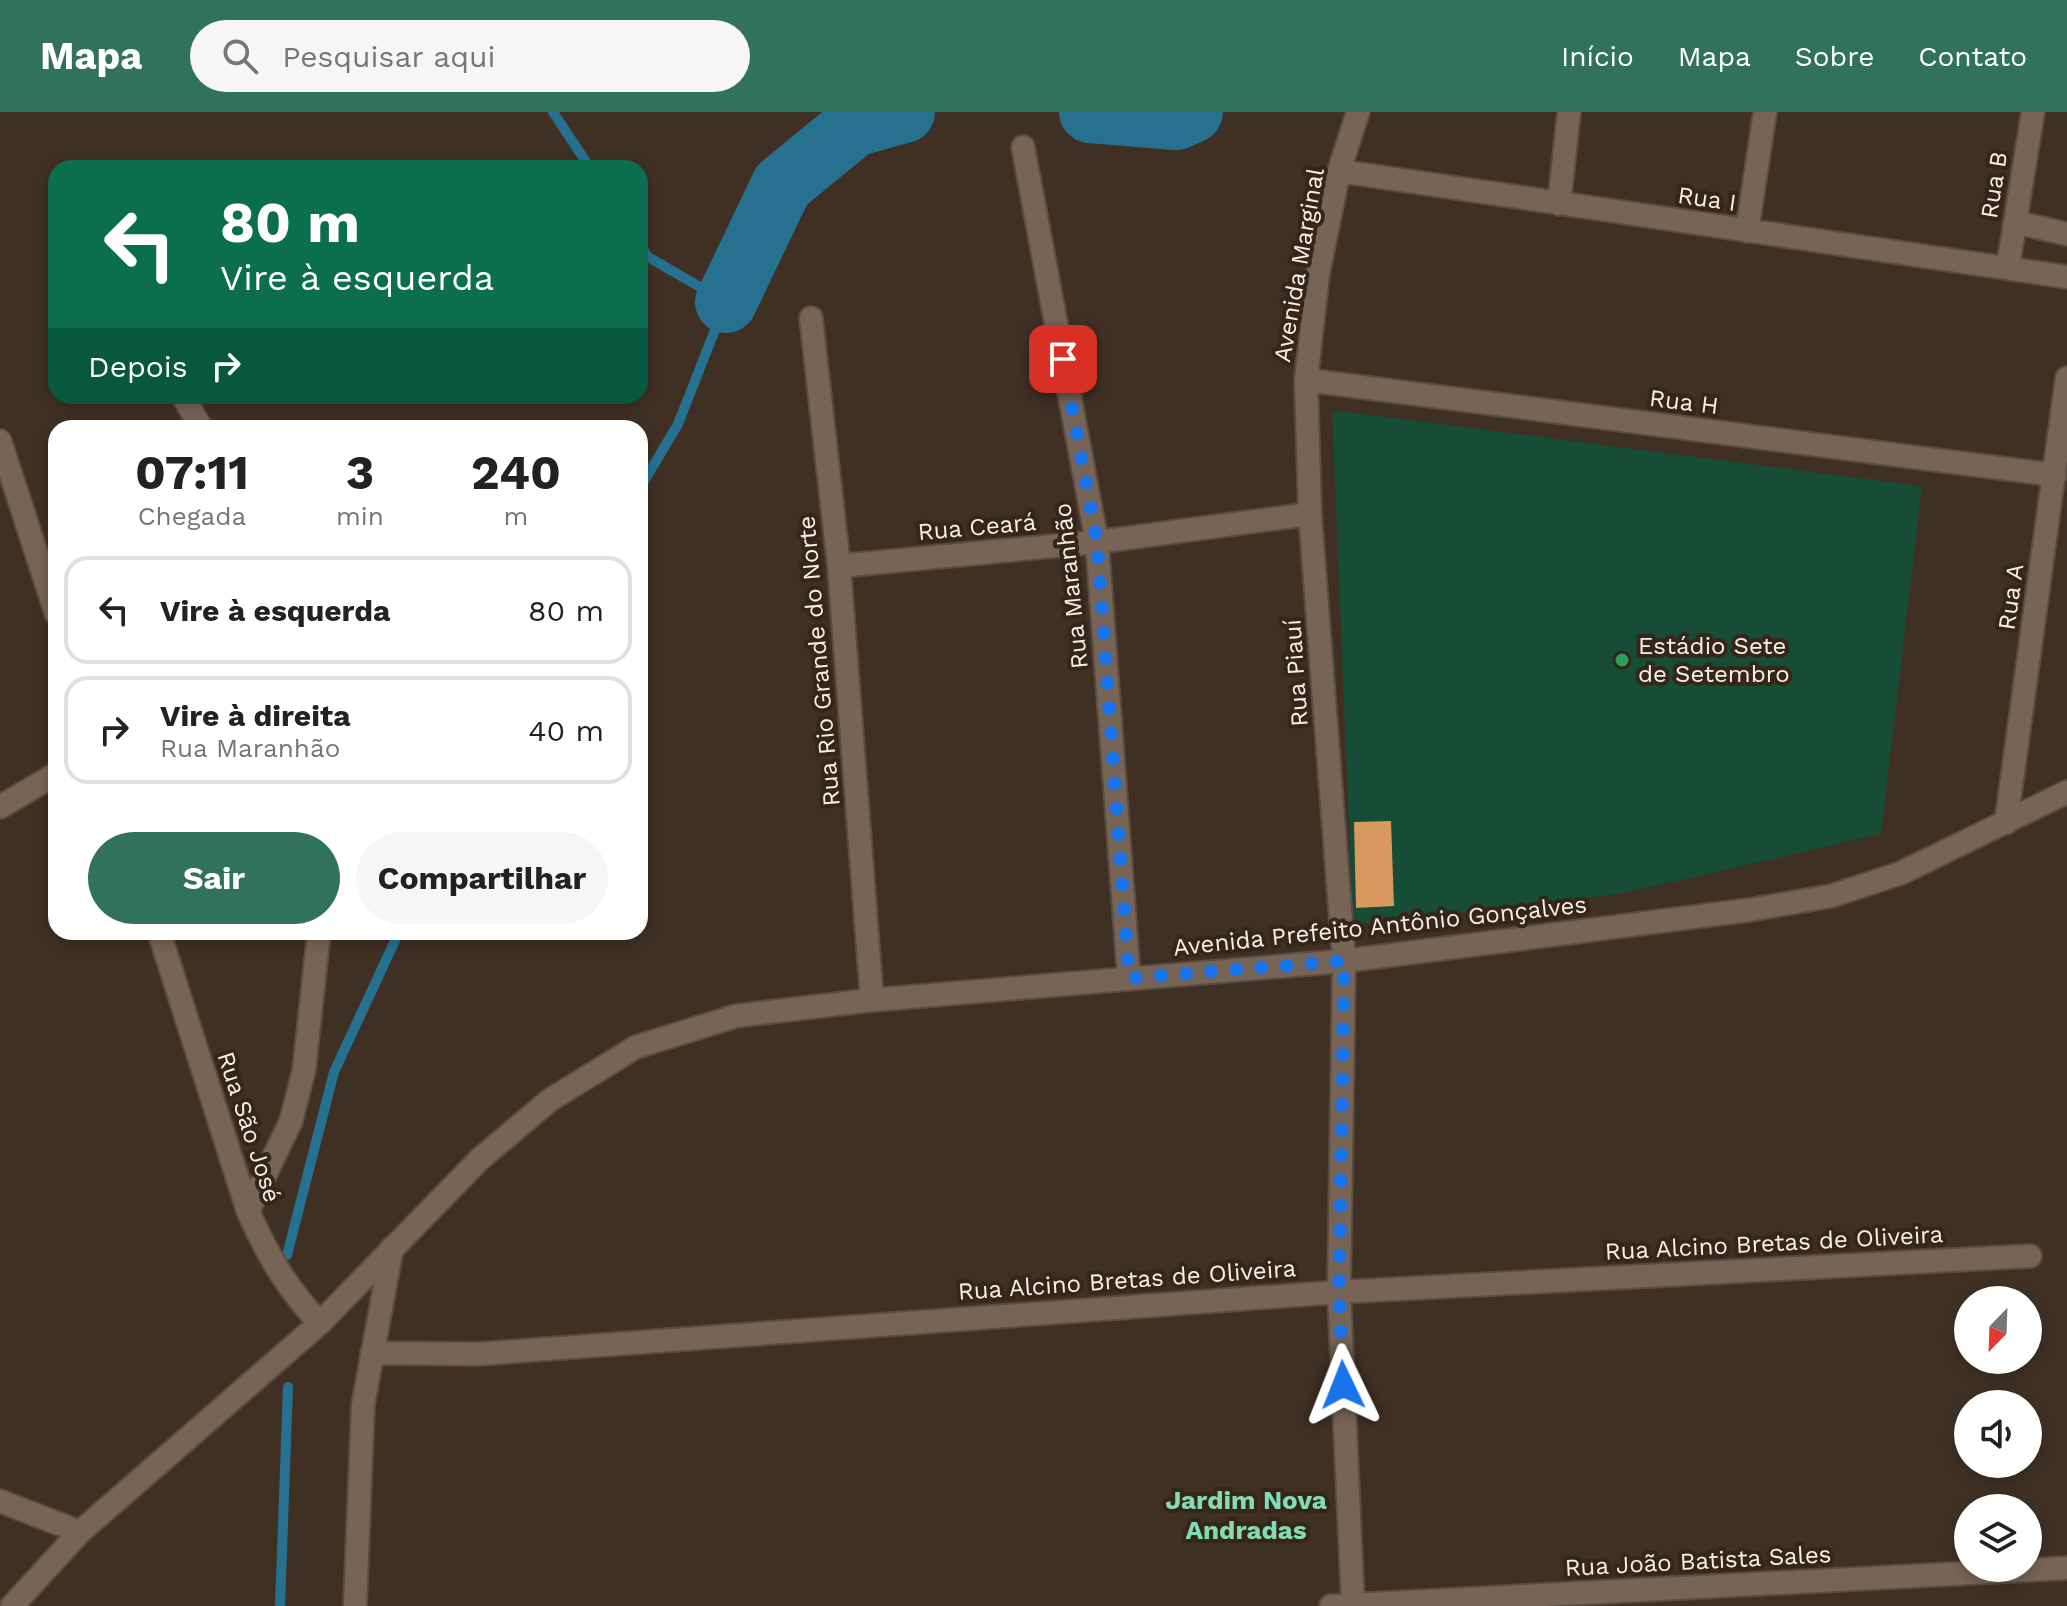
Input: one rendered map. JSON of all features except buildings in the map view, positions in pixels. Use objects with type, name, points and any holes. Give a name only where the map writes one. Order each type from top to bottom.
[{"type":"street","name":"Avenida Marginal","points":[[1306,380],[1318,274],[1339,171],[1358,112]]},
{"type":"street","points":[[1559,204],[1569,112]]},
{"type":"street","points":[[1747,231],[1765,112]]},
{"type":"street","name":"Rua B","points":[[2008,266],[2033,112]]},
{"type":"street","name":"Rua Maranhão","points":[[1023,147],[1097,542],[1129,978]]},
{"type":"street","name":"Rua I","points":[[1339,171],[2067,277]]},
{"type":"street","points":[[2015,222],[2067,234]]},
{"type":"street","name":"Rua Rio Grande do Norte","points":[[811,318],[839,566],[872,1000]]},
{"type":"street","name":"Rua A","points":[[2006,823],[2067,378]]},
{"type":"street","name":"Rua H","points":[[1306,380],[2055,475]]},
{"type":"street","name":"Rua Piauí","points":[[1306,380],[1310,514],[1344,961],[1339,1292],[1346,1605]]},
{"type":"street","points":[[0,441],[48,588]]},
{"type":"street","name":"Rua Ceará","points":[[839,566],[1097,542],[1310,514]]},
{"type":"street","points":[[0,807],[48,779]]},
{"type":"street","name":"Avenida Prefeito Antônio Gonçalves","points":[[80,1532],[320,1323],[480,1159],[550,1100],[636,1047],[736,1016],[872,1000],[1344,961],[1749,910],[1831,896],[1901,873],[2067,792]]},
{"type":"street","name":"Rua São José","points":[[162,940],[248,1211],[280,1276],[320,1323]]},
{"type":"street","points":[[248,1211],[291,1121],[304,1070],[318,940]]},
{"type":"street","points":[[355,1606],[363,1405],[392,1248]]},
{"type":"street","name":"Rua Alcino Bretas de Oliveira","points":[[372,1353],[478,1354],[1339,1292],[2030,1256]]},
{"type":"street","points":[[0,1501],[80,1532],[12,1606]]},
{"type":"street","name":"Rua João Batista Sales","points":[[1346,1605],[2067,1568]]},
{"type":"green space","name":"Estádio Sete de Setembro","points":[[1332,410],[1922,486],[1881,834],[1619,894],[1353,925]]},
{"type":"waterway","points":[[553,112],[585,160]]},
{"type":"waterway","points":[[726,302],[782,185],[854,126],[904,112]]},
{"type":"waterway","points":[[1090,112],[1176,119],[1192,112]]},
{"type":"waterway","points":[[648,257],[726,302],[678,424],[648,475]]},
{"type":"waterway","points":[[287,1255],[334,1072],[395,940]]},
{"type":"waterway","points":[[280,1606],[288,1387]]},
{"type":"place","name":"Estádio Sete de Setembro","points":[[1622,660]]},
{"type":"district","name":"Jardim Nova Andradas","points":[[1246,1515]]},
{"type":"route","points":[[1063,359],[1097,542],[1129,978],[1344,961],[1339,1292],[1343,1385]]}]
